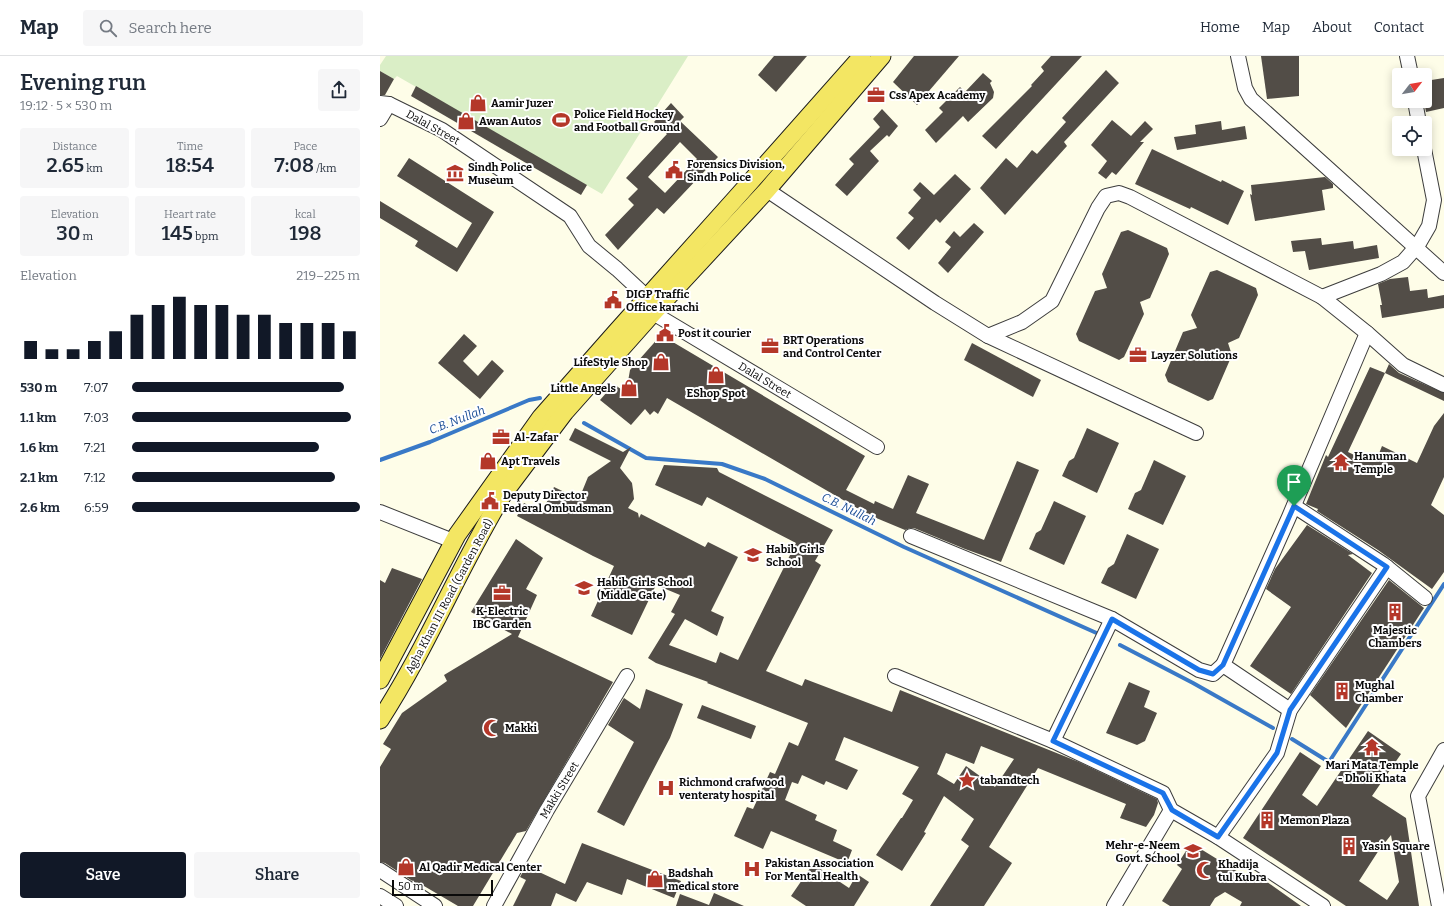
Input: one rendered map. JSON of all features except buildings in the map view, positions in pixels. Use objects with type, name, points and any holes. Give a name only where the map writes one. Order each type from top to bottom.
[{"type":"main road","name":"Agha Khan III Road (Garden Road)","points":[[380,680],[453,542],[466,521],[541,417],[862,56]]},
{"type":"main road","name":"Agha Khan III Road (Garden Road)","points":[[380,720],[407,677],[472,549],[504,493],[565,412],[653,313],[767,190],[882,56]]},
{"type":"street","points":[[1238,56],[1245,88],[1251,99],[1444,273]]},
{"type":"street","points":[[1407,56],[1410,68]]},
{"type":"street","name":"Dalal Street","points":[[385,103],[442,130],[570,216],[589,246],[618,269],[647,297]]},
{"type":"street","points":[[380,119],[385,103]]},
{"type":"street","points":[[1322,297],[1381,274],[1403,262],[1416,248],[1429,226],[1434,200],[1425,156]]},
{"type":"street","points":[[767,190],[928,298],[988,336],[1196,433]]},
{"type":"street","points":[[988,336],[1022,322],[1052,301],[1098,208],[1106,196],[1119,193],[1130,197],[1322,297],[1367,333],[1403,365],[1444,385]]},
{"type":"street","name":"Dalal Street","points":[[653,313],[877,447]]},
{"type":"street","points":[[911,536],[1112,619],[1199,670],[1213,674],[1223,665],[1294,506],[1367,333]]},
{"type":"street","points":[[1294,506],[1387,567],[1425,598]]},
{"type":"street","points":[[380,512],[453,542]]},
{"type":"street","points":[[1218,837],[1277,753],[1290,710],[1387,567]]},
{"type":"street","points":[[1053,741],[1112,619]]},
{"type":"street","points":[[1223,665],[1290,710]]},
{"type":"street","name":"Makki Street","points":[[494,906],[547,810],[627,676]]},
{"type":"street","points":[[895,676],[1053,741],[1163,793],[1172,810],[1218,837],[1324,906]]},
{"type":"street","points":[[1439,906],[1418,796],[1444,750]]},
{"type":"street","points":[[1114,906],[1172,810]]},
{"type":"street","points":[[380,870],[434,906]]},
{"type":"street","points":[[380,896],[396,906]]},
{"type":"green space","name":"Police Field Hockey and Football Ground","points":[[386,56],[688,56],[602,194],[397,76],[394,79],[380,71],[380,65]]},
{"type":"waterway","name":"C.B. Nullah","points":[[380,460],[430,442],[529,400],[540,398]]},
{"type":"waterway","name":"C.B. Nullah","points":[[584,423],[646,458],[722,464],[765,479],[904,547],[1101,635]]},
{"type":"waterway","points":[[1292,739],[1329,762],[1444,584]]},
{"type":"waterway","name":"C.B. Nullah","points":[[1120,645],[1193,683],[1273,728]]},
{"type":"place","name":"Css Apex Academy","points":[[876,95]]},
{"type":"place","name":"Aamir Juzer","points":[[478,103]]},
{"type":"place","name":"Police Field Hockey and Football Ground","points":[[561,120]]},
{"type":"place","name":"Awan Autos","points":[[466,121]]},
{"type":"place","name":"Forensics Division, Sindh Police","points":[[674,170]]},
{"type":"place","name":"Sindh Police Museum","points":[[455,173]]},
{"type":"place","name":"DIGP Traffic Office karachi","points":[[613,300]]},
{"type":"place","name":"Post it courier","points":[[665,333]]},
{"type":"place","name":"BRT Operations and Control Center","points":[[770,346]]},
{"type":"place","name":"Layzer Solutions","points":[[1138,355]]},
{"type":"place","name":"LifeStyle Shop","points":[[661,362]]},
{"type":"place","name":"EShop Spot","points":[[716,375]]},
{"type":"place","name":"Little Angels","points":[[629,388]]},
{"type":"place","name":"Al-Zafar","points":[[501,437]]},
{"type":"place","name":"Apt Travels","points":[[488,461]]},
{"type":"place","name":"Hanuman Temple","points":[[1341,462]]},
{"type":"place","name":"Deputy Director Federal Ombudsman","points":[[490,501]]},
{"type":"place","name":"Habib Girls School","points":[[753,555]]},
{"type":"place","name":"Habib Girls School (Middle Gate)","points":[[584,588]]},
{"type":"place","name":"K-Electric IBC Garden","points":[[502,593]]},
{"type":"place","name":"Majestic Chambers","points":[[1395,612]]},
{"type":"place","name":"Mughal Chamber","points":[[1342,691]]},
{"type":"place","name":"Makki","points":[[492,728]]},
{"type":"place","name":"Mari Mata Temple - Dholi Khata","points":[[1372,747]]},
{"type":"place","name":"tabandtech","points":[[967,780]]},
{"type":"place","name":"Richmond crafwood venteraty hospital","points":[[666,788]]},
{"type":"place","name":"Memon Plaza","points":[[1267,820]]},
{"type":"place","name":"Yasin Square","points":[[1349,846]]},
{"type":"place","name":"Mehr-e-Neem Govt. School","points":[[1193,851]]},
{"type":"place","name":"Al Qadir Medical Center","points":[[406,867]]},
{"type":"place","name":"Pakistan Association For Mental Health","points":[[752,869]]},
{"type":"place","name":"Khadija tul Kubra","points":[[1205,870]]},
{"type":"place","name":"Badshah medical store","points":[[655,879]]},
{"type":"route","points":[[1294,506],[1387,567],[1290,710],[1277,753],[1218,837],[1172,810],[1163,793],[1053,741],[1112,619],[1199,670],[1213,674],[1219,670],[1223,665],[1294,506]]}]
